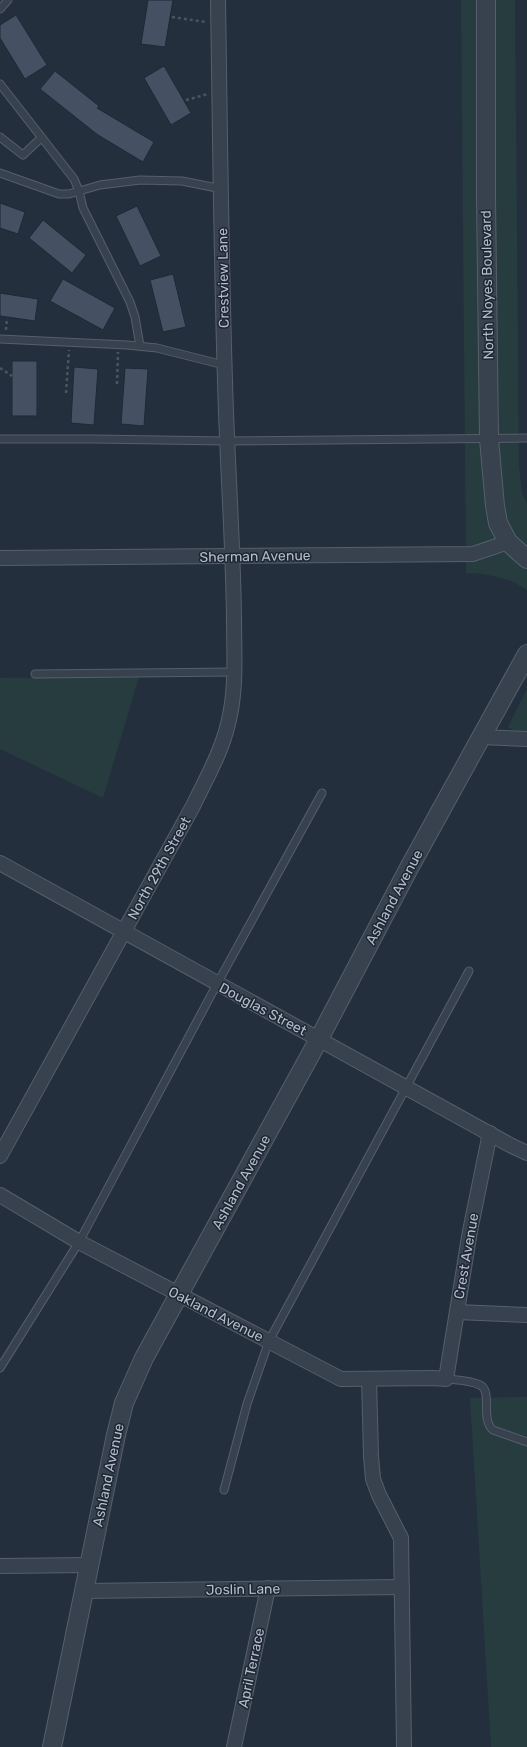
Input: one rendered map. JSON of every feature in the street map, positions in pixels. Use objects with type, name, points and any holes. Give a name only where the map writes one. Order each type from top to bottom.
[{"type":"street","name":"Crestview Lane","points":[[218,0],[226,441],[233,556]]},
{"type":"street","name":"North Noyes Boulevard","points":[[486,0],[486,198],[489,439],[498,523],[508,542],[527,559]]},
{"type":"street","name":"Sherman Avenue","points":[[0,558],[473,554],[508,542]]},
{"type":"street","name":"North 29th Street","points":[[0,1156],[193,806],[220,751],[234,695],[233,556]]},
{"type":"street","name":"Ashland Avenue","points":[[52,1747],[116,1435],[124,1403],[144,1358],[319,1039],[406,874],[527,654]]},
{"type":"street","points":[[481,737],[527,738]]},
{"type":"street","name":"Douglas Street","points":[[0,863],[217,984],[527,1153]]},
{"type":"street","name":"Crest Avenue","points":[[446,1379],[470,1231],[490,1134]]},
{"type":"street","name":"Oakland Avenue","points":[[0,1195],[79,1242],[341,1379],[446,1379]]},
{"type":"street","points":[[457,1312],[527,1315]]},
{"type":"street","points":[[370,1379],[371,1456],[373,1479],[379,1495],[401,1538],[404,1747]]},
{"type":"street","points":[[0,1566],[89,1565]]},
{"type":"street","name":"Joslin Lane","points":[[84,1591],[402,1587]]},
{"type":"street","name":"April Terrace","points":[[234,1747],[268,1588]]},
{"type":"lane","points":[[0,8],[8,0]]},
{"type":"lane","points":[[0,84],[74,179],[79,191],[83,208],[130,302],[136,322],[140,346]]},
{"type":"lane","points":[[0,137],[23,155],[41,138]]},
{"type":"lane","points":[[0,173],[59,194],[68,194],[100,185],[140,180],[182,181],[222,189]]},
{"type":"lane","points":[[0,339],[140,346],[157,348],[224,365]]},
{"type":"lane","points":[[0,439],[226,441],[527,438]]},
{"type":"lane","points":[[35,674],[234,672]]},
{"type":"lane","points":[[0,1368],[79,1242],[217,984],[322,793]]},
{"type":"lane","points":[[224,1490],[247,1404],[269,1341],[469,971]]},
{"type":"lane","points":[[446,1379],[471,1381],[482,1385],[485,1391],[486,1422],[489,1427],[493,1430],[527,1442]]},
{"type":"path","points":[[172,17],[218,24]]},
{"type":"path","points":[[186,100],[220,91]]},
{"type":"path","points":[[66,393],[70,342]]},
{"type":"path","points":[[117,384],[119,344]]},
{"type":"path","points":[[0,368],[12,376]]},
{"type":"green space","points":[[461,0],[515,0],[519,466],[522,493],[527,504],[527,590],[513,582],[498,577],[466,573]]},
{"type":"green space","points":[[139,677],[103,798],[0,749],[0,678]]},
{"type":"green space","points":[[527,689],[527,732],[515,732],[508,727]]},
{"type":"green space","points":[[527,1397],[527,1747],[491,1747],[470,1398]]},
{"type":"building","points":[[148,0],[173,0],[165,47],[141,44]]},
{"type":"building","points":[[16,15],[47,65],[25,79],[0,38],[0,25]]},
{"type":"building","points":[[164,66],[191,113],[171,125],[144,78]]},
{"type":"building","points":[[55,71],[99,106],[97,108],[154,142],[143,162],[98,135],[40,89]]},
{"type":"building","points":[[0,203],[25,212],[18,234],[0,228]]},
{"type":"building","points":[[137,206],[161,256],[140,266],[116,216]]},
{"type":"building","points":[[43,220],[86,255],[72,273],[29,238]]},
{"type":"building","points":[[173,274],[186,327],[163,332],[150,280]]},
{"type":"building","points":[[63,279],[115,308],[103,330],[50,301]]},
{"type":"building","points":[[0,293],[38,299],[35,321],[0,316]]},
{"type":"building","points":[[12,361],[37,361],[37,416],[12,416]]},
{"type":"building","points":[[74,367],[98,369],[94,425],[71,423]]},
{"type":"building","points":[[125,368],[148,369],[144,426],[121,424]]}]
